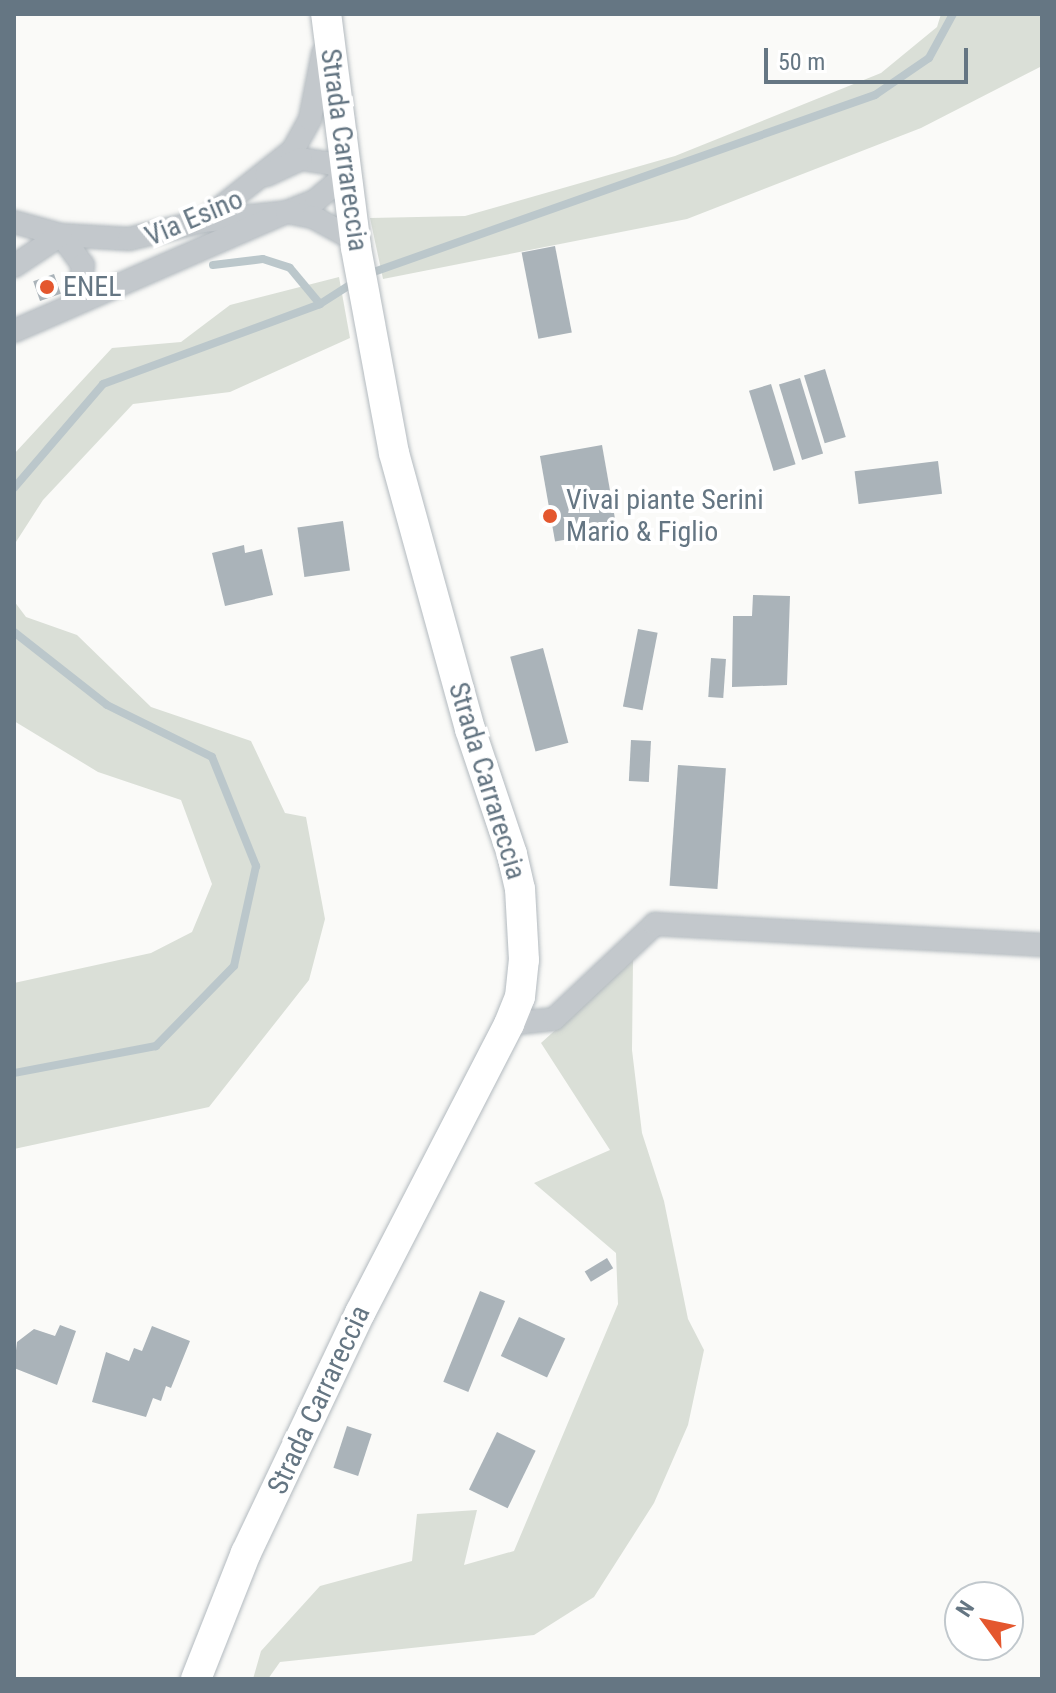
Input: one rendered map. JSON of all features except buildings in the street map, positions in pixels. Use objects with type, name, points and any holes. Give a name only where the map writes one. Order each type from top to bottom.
[{"type":"main road","name":"Strada Carrareccia","points":[[196,1679],[246,1553],[360,1313],[509,1024],[520,997],[524,960],[520,889],[398,468],[355,244],[327,17]]},
{"type":"street","points":[[203,221],[267,175],[293,150],[310,119],[327,17]]},
{"type":"street","points":[[14,222],[61,235],[129,239],[203,221],[287,212],[316,200],[346,175],[333,164],[301,159],[267,175]]},
{"type":"street","name":"Via Esino","points":[[14,331],[287,212],[313,217],[355,244]]},
{"type":"street","points":[[61,235],[83,265],[80,290],[71,306]]},
{"type":"street","points":[[14,266],[61,235]]},
{"type":"street","points":[[509,1024],[554,1019],[655,924],[1042,945]]},
{"type":"shaded area","points":[[941,14],[1042,14],[1042,66],[921,128],[687,219],[383,279],[370,218],[465,216],[675,156],[881,73],[937,27]]},
{"type":"shaded area","points":[[339,277],[350,338],[230,392],[133,404],[43,500],[14,545],[14,454],[112,348],[181,342],[230,305]]},
{"type":"shaded area","points":[[14,601],[26,617],[77,635],[151,707],[251,741],[285,813],[306,817],[325,919],[309,980],[209,1107],[14,1149],[14,983],[151,953],[192,932],[212,884],[181,800],[98,772],[14,721]]},
{"type":"shaded area","points":[[633,960],[632,1050],[642,1133],[664,1201],[688,1319],[704,1350],[688,1425],[654,1503],[594,1597],[534,1635],[280,1662],[268,1679],[253,1679],[261,1651],[320,1586],[412,1561],[417,1514],[477,1510],[464,1565],[514,1551],[618,1304],[616,1253],[534,1183],[610,1150],[541,1043]]},
{"type":"waterway","points":[[368,274],[875,95],[929,58],[953,14]]},
{"type":"waterway","points":[[213,265],[263,259],[290,268],[320,304]]},
{"type":"waterway","points":[[14,488],[103,384],[320,304],[356,281]]},
{"type":"waterway","points":[[14,632],[107,705],[212,757],[256,866],[234,966],[156,1046],[14,1073]]},
{"type":"place","name":"ENEL","points":[[47,287]]},
{"type":"place","name":"Vivai piante Serini Mario & Figlio","points":[[550,516]]}]
